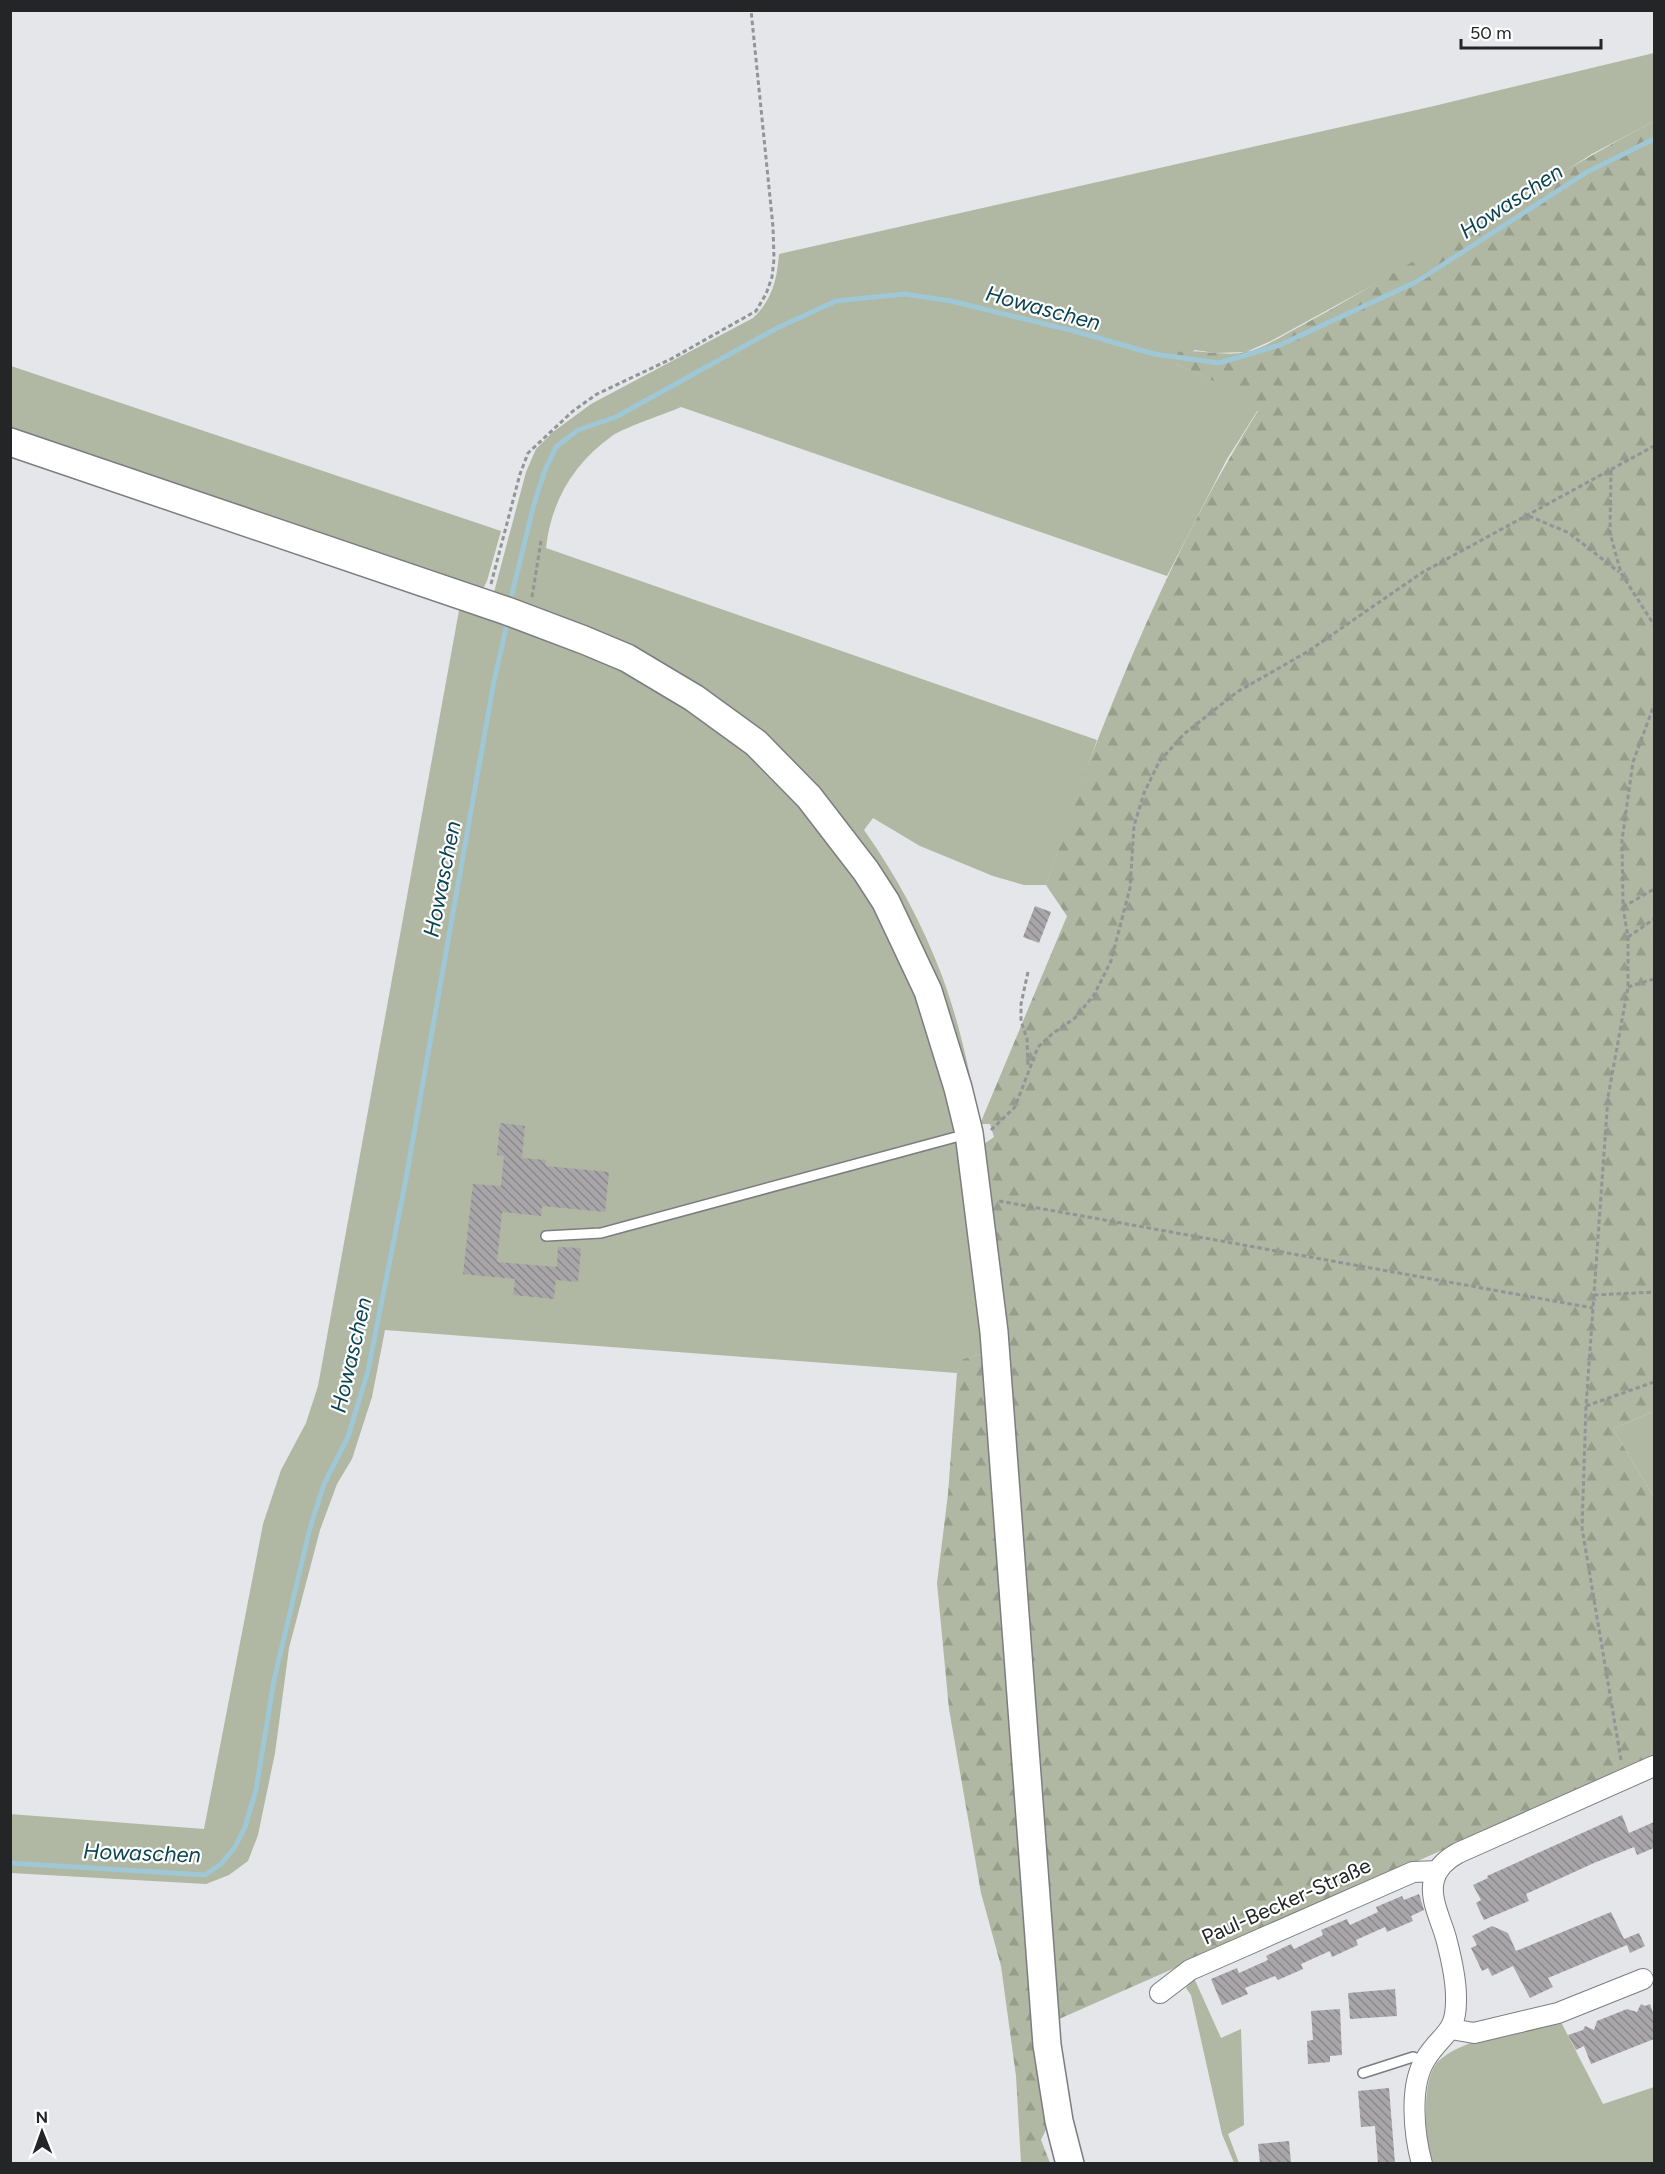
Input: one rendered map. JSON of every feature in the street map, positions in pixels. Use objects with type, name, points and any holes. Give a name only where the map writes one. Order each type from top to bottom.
[{"type":"street","points":[[10,442],[528,619],[627,658],[694,698],[756,743],[808,797],[876,886],[908,946],[928,991],[944,1039],[969,1133],[994,1332],[1047,2045],[1059,2121],[1070,2163]]},
{"type":"street","points":[[1422,2163],[1417,2146],[1414,2115],[1417,2079],[1424,2061],[1451,2029],[1456,2013],[1453,1968],[1434,1899],[1434,1879],[1437,1871],[1449,1858],[1458,1853],[1654,1766]]},
{"type":"street","name":"Paul-Becker-Straße","points":[[1160,1993],[1190,1970],[1413,1872],[1437,1871]]},
{"type":"street","points":[[1451,2029],[1474,2033],[1558,2013],[1643,1979]]},
{"type":"lane","points":[[546,1236],[601,1233],[969,1133]]},
{"type":"lane","points":[[1363,2073],[1413,2057],[1424,2061]]},
{"type":"path","points":[[485,604],[520,474],[528,453],[566,417],[597,394],[735,325],[756,311],[766,294],[772,276],[774,259],[773,227],[752,10]]},
{"type":"path","points":[[969,1133],[991,1131],[1015,1107],[1028,1068],[1038,1047],[1075,1018],[1094,995],[1111,961],[1130,888],[1134,825],[1144,793],[1159,762],[1178,741],[1237,692],[1307,652],[1423,573],[1654,446]]},
{"type":"path","points":[[1611,470],[1610,532],[1621,573],[1654,625]]},
{"type":"path","points":[[1528,516],[1569,533],[1621,573]]},
{"type":"path","points":[[528,619],[541,541]]},
{"type":"path","points":[[1624,1780],[1582,1528],[1586,1406],[1608,1097],[1628,987],[1628,937],[1623,907],[1622,840],[1633,762],[1654,705]]},
{"type":"path","points":[[1623,907],[1654,889]]},
{"type":"path","points":[[1628,937],[1654,919]]},
{"type":"path","points":[[1028,972],[1021,1004],[1021,1021],[1027,1039],[1028,1068]]},
{"type":"path","points":[[1628,987],[1654,980]]},
{"type":"path","points":[[977,1197],[1593,1308]]},
{"type":"path","points":[[1594,1295],[1654,1292]]},
{"type":"path","points":[[1586,1406],[1654,1382]]},
{"type":"green space","points":[[1654,53],[1654,121],[1592,154],[1519,200],[1375,284],[1271,341],[1246,352],[1215,353],[1195,350],[1176,364],[1230,388],[1258,410],[1227,459],[1167,576],[681,407],[612,436],[586,458],[567,485],[553,514],[546,548],[1097,740],[1046,885],[1024,885],[993,876],[920,846],[873,818],[864,830],[908,901],[935,957],[959,1031],[980,1124],[936,995],[789,763],[493,596],[526,472],[536,449],[553,432],[591,404],[753,318],[769,297],[777,272],[779,254],[1434,106]]},
{"type":"green space","points":[[1654,121],[1654,1411],[1613,1429],[1654,1497],[1654,1757],[1059,2019],[1010,1388],[984,1144],[994,1137],[990,1124],[980,1124],[1067,916],[1046,885],[1098,739],[1170,571],[1234,450],[1258,411],[1229,388],[1176,364],[1178,352],[1238,353],[1252,351],[1268,344]]},
{"type":"green space","points":[[11,366],[501,531],[487,581],[484,587],[474,590],[11,432]]},
{"type":"green space","points":[[460,605],[593,654],[689,708],[752,756],[807,809],[888,926],[933,1037],[964,1166],[985,1353],[964,1359],[957,1373],[385,1330],[372,1397],[352,1459],[337,1484],[320,1530],[289,1648],[275,1753],[258,1835],[248,1861],[229,1875],[206,1884],[11,1873],[10,1814],[204,1829],[263,1524],[281,1470],[306,1423],[318,1386]]},
{"type":"green space","points":[[985,1353],[1049,2123],[1041,2140],[1050,2163],[1021,2163],[1016,2076],[1001,1966],[981,1893],[949,1709],[937,1583],[948,1494],[957,1373],[963,1359]]},
{"type":"green space","points":[[1654,1411],[1654,1497],[1613,1429]]},
{"type":"green space","points":[[1194,1978],[1221,2038],[1241,2029],[1244,2125],[1228,2134],[1239,2163],[1234,2163],[1222,2134],[1191,1995],[1186,1988]]},
{"type":"green space","points":[[1560,2020],[1603,2104],[1654,2087],[1654,2163],[1432,2164],[1427,2134],[1426,2104],[1427,2089],[1436,2064],[1446,2055],[1476,2041]]},
{"type":"building","points":[[1035,906],[1051,912],[1039,943],[1023,937]]},
{"type":"building","points":[[500,1123],[525,1126],[522,1158],[546,1160],[546,1166],[609,1172],[605,1212],[542,1206],[541,1216],[502,1212],[497,1262],[557,1267],[554,1299],[513,1295],[515,1279],[463,1274],[473,1184],[501,1186],[504,1156],[497,1155]]},
{"type":"building","points":[[558,1247],[581,1248],[578,1282],[556,1280]]},
{"type":"building","points":[[1622,1815],[1629,1833],[1654,1822],[1654,1848],[1637,1855],[1634,1847],[1594,1863],[1526,1894],[1529,1901],[1484,1920],[1476,1903],[1481,1900],[1473,1885],[1488,1878],[1487,1876]]},
{"type":"building","points":[[1419,1894],[1424,1910],[1411,1916],[1413,1921],[1387,1932],[1385,1927],[1356,1940],[1358,1945],[1332,1957],[1330,1951],[1301,1964],[1303,1969],[1278,1980],[1275,1976],[1245,1988],[1248,1994],[1222,2005],[1211,1979],[1237,1968],[1239,1973],[1268,1960],[1266,1956],[1291,1944],[1294,1949],[1323,1935],[1321,1930],[1347,1919],[1350,1925],[1378,1912],[1376,1907],[1402,1896],[1404,1900]]},
{"type":"building","points":[[1611,1912],[1624,1939],[1639,1933],[1645,1946],[1630,1953],[1627,1945],[1548,1978],[1553,1987],[1530,1998],[1513,1966],[1492,1976],[1488,1968],[1482,1971],[1471,1948],[1477,1945],[1472,1936],[1492,1926],[1508,1933],[1516,1951]]},
{"type":"building","points":[[1395,1989],[1397,2016],[1350,2019],[1348,1993]]},
{"type":"building","points":[[1641,2004],[1645,2006],[1650,2004],[1654,2016],[1654,2039],[1591,2064],[1584,2046],[1576,2050],[1568,2035],[1583,2030],[1585,2026],[1594,2030],[1597,2021],[1627,2009],[1637,2012]]},
{"type":"building","points":[[1340,2009],[1342,2055],[1330,2056],[1330,2062],[1308,2064],[1307,2041],[1313,2040],[1311,2011]]},
{"type":"building","points":[[1389,2088],[1395,2163],[1378,2163],[1375,2126],[1361,2127],[1358,2091]]},
{"type":"building","points":[[1289,2141],[1291,2163],[1260,2163],[1258,2144]]},
{"type":"waterway","name":"Howaschen","points":[[512,594],[534,504],[545,470],[556,447],[578,430],[616,417],[777,328],[836,301],[904,294],[951,301],[1074,331],[1154,354],[1219,363],[1280,345],[1416,282],[1587,172],[1654,139]]},
{"type":"waterway","name":"Howaschen","points":[[10,1863],[205,1875],[221,1864],[235,1847],[245,1827],[256,1790],[274,1680],[310,1528],[324,1484],[348,1437],[368,1371],[405,1184],[494,681],[506,628]]}]
